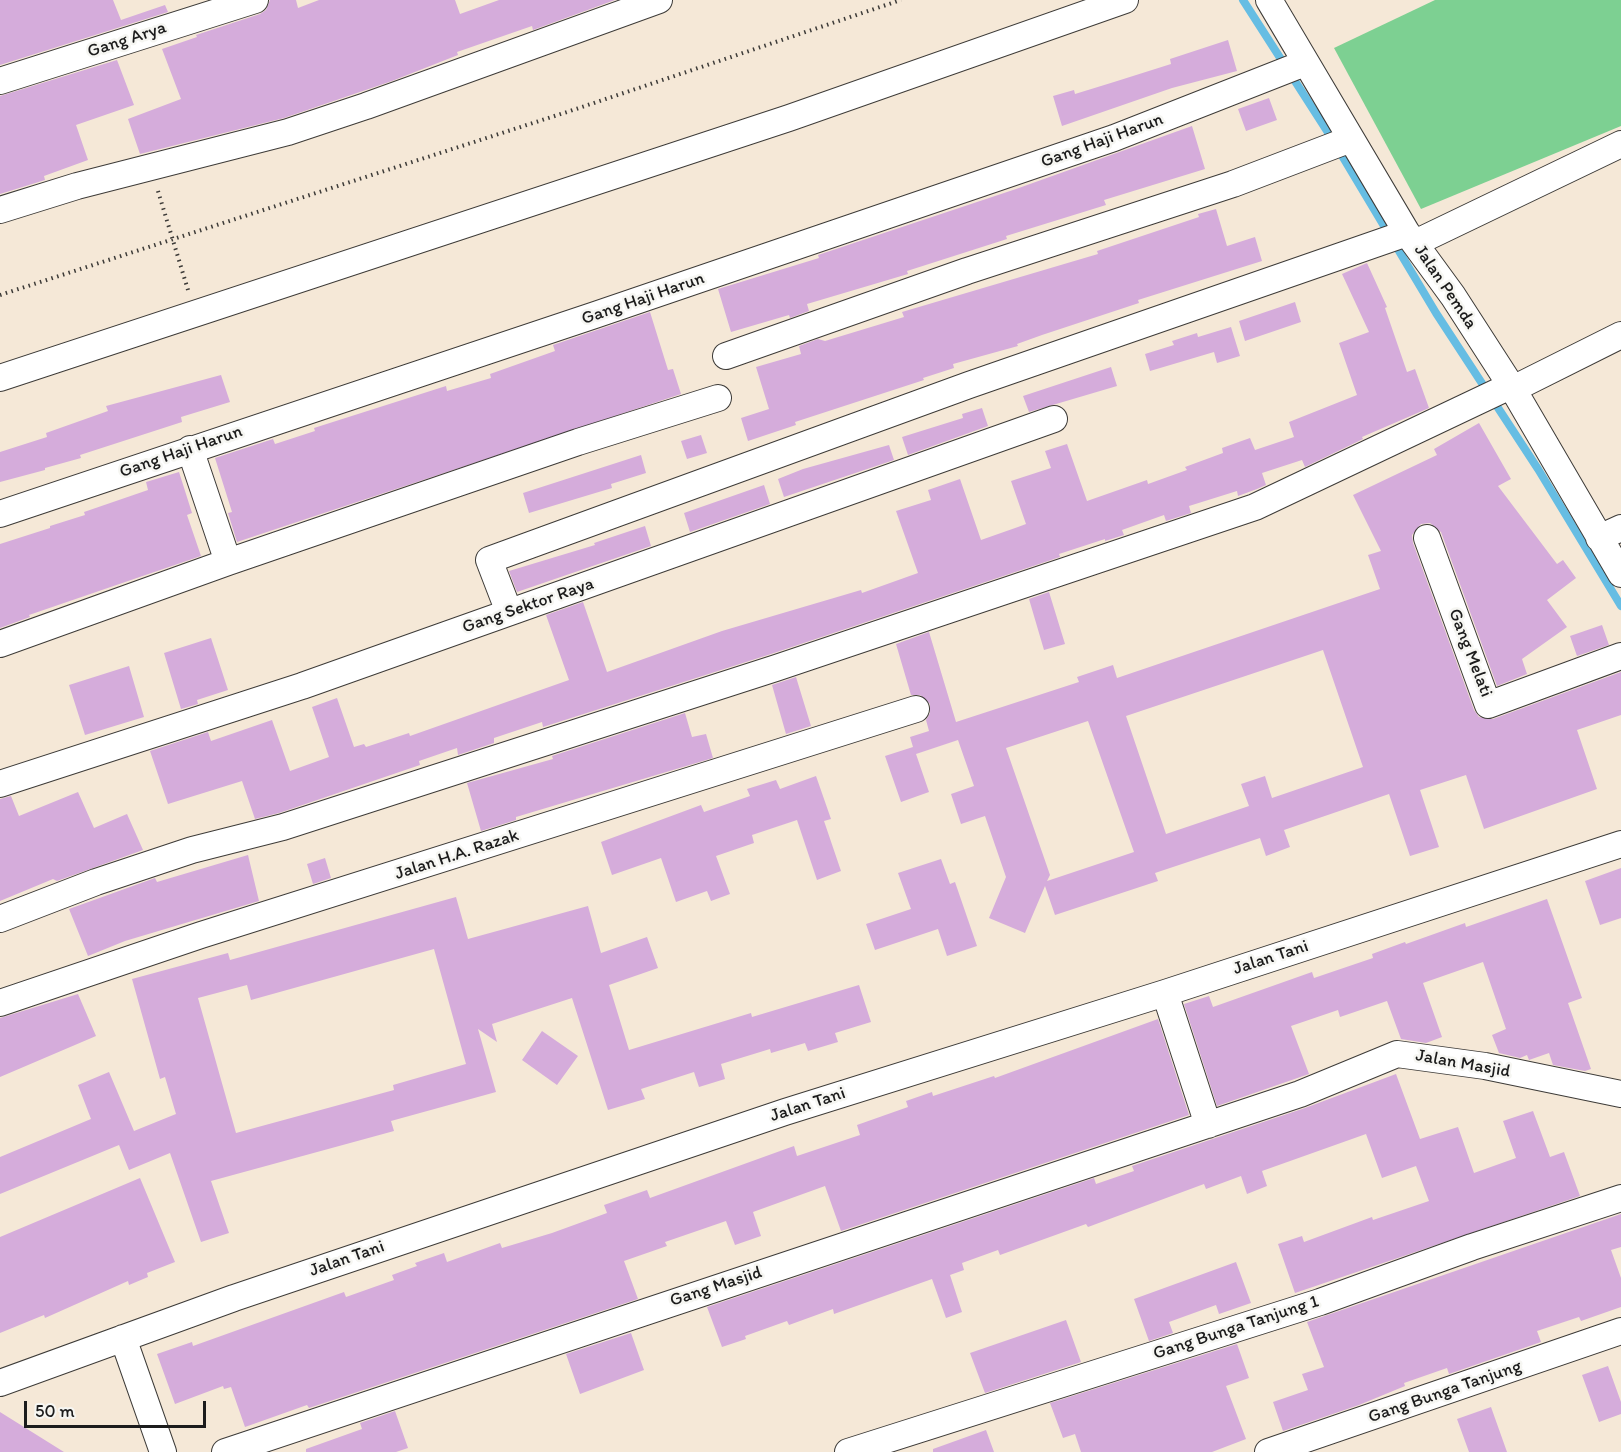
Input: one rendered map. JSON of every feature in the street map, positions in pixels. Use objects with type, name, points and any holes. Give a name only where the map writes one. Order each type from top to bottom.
[{"type":"street","name":"Gang Arya","points":[[0,81],[255,0]]},
{"type":"street","points":[[0,210],[77,186],[238,146],[366,106],[659,0]]},
{"type":"street","points":[[0,378],[778,122],[1125,0]]},
{"type":"street","name":"Jalan Pemda","points":[[1269,0],[1295,68],[1330,99],[1340,144],[1402,238],[1453,296],[1502,392],[1610,533],[1621,574]]},
{"type":"street","name":"Gang Haji Harun","points":[[0,514],[793,249],[1114,138],[1295,68]]},
{"type":"street","points":[[726,356],[1340,144]]},
{"type":"street","points":[[509,612],[489,560],[969,385],[1402,238],[1621,144]]},
{"type":"street","points":[[0,919],[182,854],[294,823],[776,668],[1255,507],[1621,334]]},
{"type":"street","points":[[0,644],[228,562],[578,442],[718,398]]},
{"type":"street","name":"Gang Sektor Raya","points":[[0,784],[302,686],[1054,419]]},
{"type":"street","points":[[190,449],[228,562]]},
{"type":"street","name":"Gang Melati","points":[[1427,538],[1488,705],[1621,656]]},
{"type":"street","name":"Jalan H.A. Razak","points":[[0,1004],[201,935],[916,709]]},
{"type":"street","name":"Jalan Tani","points":[[0,1383],[123,1338],[785,1112],[1165,993],[1621,844]]},
{"type":"street","points":[[1165,993],[1208,1125]]},
{"type":"street","name":"Jalan Masjid","points":[[1208,1125],[1319,1087],[1397,1054],[1485,1066],[1621,1094]]},
{"type":"street","name":"Gang Masjid","points":[[225,1452],[1208,1125]]},
{"type":"street","name":"Gang Bunga Tanjung 1","points":[[848,1452],[1320,1302],[1472,1247],[1621,1198]]},
{"type":"street","name":"Gang Bunga Tanjung","points":[[1268,1452],[1621,1331]]},
{"type":"street","points":[[123,1338],[163,1452]]},
{"type":"path","points":[[0,295],[901,0]]},
{"type":"path","points":[[151,167],[190,297]]},
{"type":"green space","points":[[1435,0],[1621,0],[1621,126],[1421,209],[1334,48]]},
{"type":"building","points":[[0,0],[113,0],[121,20],[165,5],[168,12],[0,65]]},
{"type":"building","points":[[270,0],[296,0],[298,8],[319,0],[455,0],[460,14],[499,0],[615,0],[533,30],[532,26],[457,52],[458,55],[392,81],[284,118],[140,154],[128,119],[181,99],[162,49],[260,14],[266,10]]},
{"type":"building","points":[[1228,40],[1237,71],[1172,88],[1062,126],[1053,96],[1074,90],[1075,94],[1171,64],[1170,59]]},
{"type":"building","points":[[117,60],[134,105],[76,125],[88,160],[44,176],[45,180],[0,194],[0,96]]},
{"type":"building","points":[[1269,98],[1277,120],[1246,131],[1238,109]]},
{"type":"building","points":[[1192,126],[1205,169],[1104,200],[1106,205],[1006,236],[1007,239],[907,271],[908,274],[807,304],[809,311],[790,318],[789,315],[731,332],[718,289],[819,258],[818,255],[1016,189]]},
{"type":"building","points":[[1216,209],[1227,246],[1255,237],[1262,261],[1138,300],[1139,303],[1042,335],[1017,344],[1018,346],[953,364],[954,368],[923,378],[924,380],[795,422],[796,425],[748,441],[741,418],[769,409],[756,367],[801,354],[799,346],[818,339],[825,341],[904,317],[902,312],[1098,254],[1097,251],[1199,217],[1198,214]]},
{"type":"building","points":[[1367,263],[1387,307],[1385,308],[1407,372],[1415,369],[1429,408],[1362,437],[1363,439],[1305,467],[1302,460],[1262,473],[1266,485],[1238,496],[1237,491],[1189,506],[1191,513],[1166,521],[1164,515],[1122,530],[1124,535],[1059,554],[1060,557],[771,654],[543,727],[542,722],[494,738],[494,743],[458,755],[457,748],[419,761],[420,765],[279,813],[255,819],[242,781],[168,804],[150,751],[208,732],[211,741],[272,720],[290,771],[329,757],[312,707],[337,698],[354,747],[364,744],[366,747],[409,733],[410,736],[569,680],[546,615],[583,602],[607,672],[722,631],[861,590],[862,593],[918,573],[896,511],[931,500],[928,490],[960,479],[981,540],[1026,524],[1011,481],[1051,468],[1045,451],[1067,444],[1087,501],[1147,480],[1148,484],[1187,470],[1185,467],[1223,453],[1222,448],[1250,438],[1255,450],[1294,437],[1289,422],[1357,395],[1339,343],[1369,332],[1342,274]]},
{"type":"building","points":[[1295,302],[1301,322],[1245,341],[1239,321]]},
{"type":"building","points":[[650,312],[668,370],[673,369],[681,394],[237,542],[228,513],[232,512],[215,458],[273,439],[275,444],[315,431],[314,428],[446,386],[447,391],[491,378],[490,374],[555,351],[553,345]]},
{"type":"building","points":[[1231,327],[1240,356],[1217,363],[1214,352],[1150,371],[1145,354],[1174,345],[1172,341],[1197,333],[1198,337]]},
{"type":"building","points":[[1111,367],[1117,386],[1029,412],[1023,396]]},
{"type":"building","points":[[221,375],[230,402],[181,417],[182,422],[80,455],[81,458],[0,482],[0,452],[47,437],[46,433],[108,411],[106,406]]},
{"type":"building","points":[[982,408],[988,426],[908,455],[902,437],[963,418],[962,414]]},
{"type":"building","points":[[1479,423],[1511,479],[1498,486],[1557,564],[1563,560],[1576,578],[1547,600],[1567,627],[1522,659],[1527,674],[1497,686],[1441,532],[1430,523],[1421,524],[1412,535],[1474,710],[1479,717],[1493,719],[1621,672],[1621,715],[1577,730],[1597,789],[1484,829],[1466,775],[1420,790],[1439,847],[1410,856],[1389,794],[1284,830],[1290,847],[1266,856],[1260,838],[1155,873],[1158,881],[1055,915],[1045,886],[1025,933],[989,918],[1006,877],[985,816],[961,824],[951,794],[974,786],[958,740],[916,754],[929,792],[901,802],[885,756],[913,747],[910,737],[929,731],[926,720],[930,713],[930,704],[920,695],[911,695],[896,644],[929,632],[956,722],[1079,682],[1077,677],[1113,665],[1117,678],[1380,589],[1368,555],[1381,551],[1353,495],[1437,455],[1434,449]],"holes":[[[1323,650],[1363,767],[1272,798],[1265,776],[1241,784],[1249,806],[1166,834],[1126,716]],[[1088,721],[1134,852],[1047,881],[1050,875],[1006,748]]]},
{"type":"building","points":[[701,435],[707,453],[687,459],[681,441]]},
{"type":"building","points":[[889,445],[894,460],[784,497],[778,479],[803,469]]},
{"type":"building","points":[[641,455],[646,473],[611,484],[612,488],[529,513],[523,493]]},
{"type":"building","points":[[179,472],[192,513],[187,515],[201,556],[29,615],[30,617],[0,628],[0,544],[50,528],[50,526],[85,515],[84,512],[148,490],[146,482]]},
{"type":"building","points":[[764,485],[770,504],[690,532],[684,513]]},
{"type":"building","points":[[645,526],[651,546],[517,592],[509,571],[595,545],[594,543]]},
{"type":"building","points":[[1049,592],[1065,644],[1044,650],[1029,599]]},
{"type":"building","points":[[1602,625],[1609,645],[1577,656],[1570,636]]},
{"type":"building","points":[[211,638],[228,690],[197,700],[198,704],[181,709],[164,653]]},
{"type":"building","points":[[129,666],[144,717],[85,735],[69,685]]},
{"type":"building","points":[[796,677],[811,726],[786,734],[772,685]]},
{"type":"building","points":[[685,713],[692,737],[706,734],[713,758],[516,817],[516,820],[481,831],[467,783],[553,759],[552,756]]},
{"type":"building","points":[[816,776],[831,819],[824,821],[841,871],[817,880],[797,820],[752,835],[754,843],[716,856],[730,894],[711,901],[707,891],[676,902],[661,858],[612,875],[601,842],[701,805],[704,812],[750,796],[747,789],[776,780],[780,789]]},
{"type":"building","points":[[78,792],[94,828],[127,814],[143,850],[57,881],[53,879],[0,901],[0,799],[11,796],[19,816]]},
{"type":"building","points":[[248,855],[259,901],[125,941],[88,956],[69,909],[155,878],[157,882]]},
{"type":"building","points":[[325,858],[331,878],[313,884],[307,864]]},
{"type":"building","points":[[941,859],[950,884],[955,882],[977,946],[947,956],[938,929],[875,950],[866,924],[911,909],[898,873]]},
{"type":"building","points":[[1621,868],[1621,918],[1600,925],[1585,881]]},
{"type":"building","points":[[456,897],[468,939],[588,906],[601,953],[647,937],[658,968],[609,985],[629,1050],[751,1013],[752,1017],[859,985],[871,1022],[835,1033],[838,1042],[808,1051],[805,1043],[771,1053],[770,1049],[721,1064],[725,1079],[699,1087],[694,1072],[641,1089],[645,1099],[608,1110],[572,998],[492,1024],[497,1042],[478,1029],[496,1092],[391,1121],[394,1131],[211,1181],[229,1233],[201,1242],[170,1153],[129,1170],[119,1145],[0,1194],[0,1157],[91,1119],[78,1085],[109,1072],[134,1131],[176,1114],[165,1077],[160,1079],[132,979],[228,953],[230,960]],"holes":[[[434,949],[466,1064],[393,1085],[394,1090],[236,1133],[198,998],[247,985],[251,1000]]]},
{"type":"building","points":[[1547,899],[1582,998],[1568,1003],[1591,1069],[1585,1071],[1553,1065],[1549,1053],[1529,1060],[1527,1055],[1520,1058],[1499,1053],[1492,1035],[1506,1029],[1483,962],[1423,983],[1442,1037],[1426,1043],[1401,1039],[1387,1001],[1340,1017],[1338,1010],[1291,1026],[1309,1074],[1217,1106],[1184,1004],[1209,996],[1213,1007],[1312,972],[1314,978],[1373,958],[1372,954],[1405,942],[1406,944],[1465,923],[1466,927]]},
{"type":"building","points":[[78,994],[96,1036],[0,1077],[0,1018]]},
{"type":"building","points":[[1158,1019],[1189,1115],[841,1231],[825,1186],[753,1212],[761,1236],[735,1245],[726,1221],[665,1242],[667,1246],[624,1261],[638,1299],[245,1427],[231,1387],[224,1389],[223,1386],[175,1404],[157,1354],[192,1342],[193,1346],[344,1292],[346,1297],[394,1280],[392,1275],[417,1266],[415,1263],[444,1253],[447,1262],[500,1243],[502,1248],[607,1213],[604,1205],[647,1190],[650,1198],[794,1146],[797,1156],[860,1135],[857,1125],[908,1107],[906,1101],[932,1092],[933,1096],[994,1076],[995,1078]]},
{"type":"building","points":[[542,1031],[578,1056],[557,1085],[522,1060]]},
{"type":"building","points":[[1396,1074],[1420,1139],[1458,1127],[1474,1173],[1516,1158],[1503,1121],[1533,1111],[1550,1157],[1564,1152],[1580,1196],[1295,1293],[1278,1244],[1302,1236],[1304,1242],[1372,1217],[1373,1220],[1429,1201],[1416,1166],[1382,1178],[1366,1134],[1262,1171],[1267,1186],[1247,1194],[1241,1176],[1206,1189],[1204,1184],[1088,1227],[1086,1224],[1000,1255],[998,1250],[962,1263],[964,1270],[950,1275],[962,1312],[946,1318],[932,1279],[834,1314],[833,1309],[789,1325],[787,1321],[722,1347],[707,1307],[1094,1178],[1096,1184],[1134,1171],[1132,1166],[1305,1108]]},
{"type":"building","points":[[140,1178],[175,1262],[147,1273],[148,1277],[129,1285],[128,1281],[45,1318],[44,1315],[0,1333],[0,1237]]},
{"type":"building","points":[[1621,1214],[1621,1247],[1611,1250],[1621,1278],[1621,1307],[1581,1321],[1579,1317],[1537,1331],[1541,1342],[1449,1374],[1447,1368],[1404,1383],[1405,1386],[1359,1405],[1283,1431],[1273,1402],[1308,1390],[1302,1374],[1324,1367],[1307,1322]]},
{"type":"building","points":[[1236,1262],[1251,1303],[1219,1314],[1216,1305],[1169,1322],[1173,1333],[1149,1341],[1134,1299]]},
{"type":"building","points":[[1066,1320],[1081,1362],[985,1393],[970,1353]]},
{"type":"building","points":[[631,1333],[644,1370],[580,1394],[566,1354]]},
{"type":"building","points":[[1237,1344],[1249,1378],[1226,1386],[1246,1439],[1212,1452],[1081,1452],[1075,1434],[1063,1438],[1050,1403]]},
{"type":"building","points":[[1608,1366],[1621,1402],[1621,1414],[1599,1422],[1582,1375]]},
{"type":"building","points":[[1491,1407],[1507,1452],[1469,1452],[1457,1419]]},
{"type":"building","points":[[395,1411],[408,1448],[396,1452],[306,1452],[306,1449],[362,1429],[360,1423]]},
{"type":"building","points":[[0,1412],[64,1452],[0,1452]]},
{"type":"building","points":[[986,1430],[994,1452],[933,1452],[933,1449]]},
{"type":"waterway","points":[[1243,0],[1329,134],[1436,313],[1538,469],[1621,606]]}]
